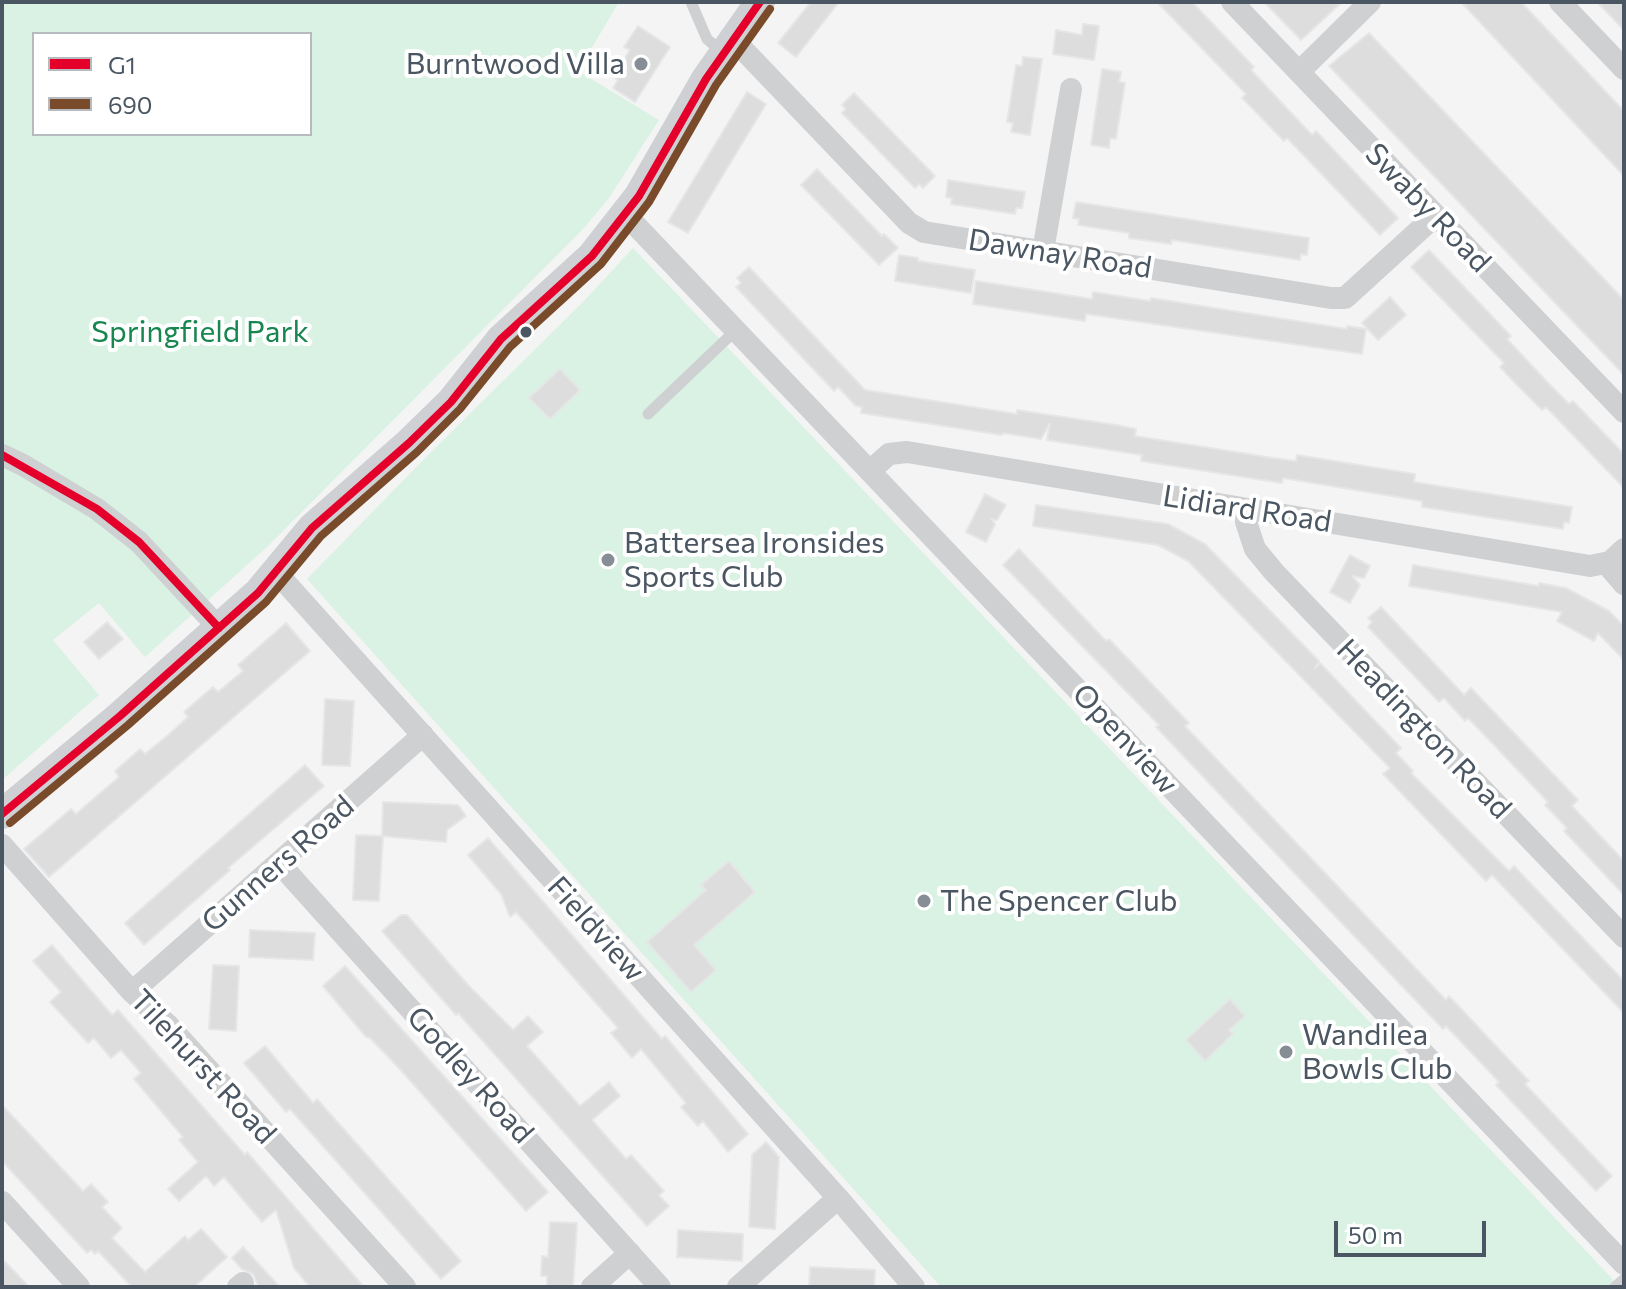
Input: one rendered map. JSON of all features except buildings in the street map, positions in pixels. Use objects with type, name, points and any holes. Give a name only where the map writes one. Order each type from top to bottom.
[{"type":"main road","points":[[2,814],[219,628],[276,572],[312,528],[378,470],[376,450],[434,392],[465,386],[491,352],[518,346],[570,292],[558,286],[592,256],[626,215],[728,46],[760,2]]},
{"type":"street","name":"Swaby Road","points":[[1232,2],[1624,412]]},
{"type":"street","points":[[1299,72],[1370,2]]},
{"type":"street","points":[[1560,2],[1624,68]]},
{"type":"street","name":"Dawnay Road","points":[[728,46],[916,229],[1345,298],[1435,216]]},
{"type":"street","points":[[1043,251],[1071,89]]},
{"type":"street","name":"Openview","points":[[626,215],[1624,1264]]},
{"type":"street","name":"Lidiard Road","points":[[871,470],[889,454],[907,452],[1590,566],[1617,556]]},
{"type":"street","points":[[2,455],[97,509],[139,542],[219,628]]},
{"type":"street","name":"Headington Road","points":[[1247,509],[1246,522],[1255,549],[1274,572],[1624,937]]},
{"type":"street","points":[[1617,556],[1611,569],[1624,584]]},
{"type":"street","name":"Fieldview","points":[[276,572],[838,1198],[914,1287]]},
{"type":"street","name":"Gunners Road","points":[[132,992],[423,735]]},
{"type":"street","name":"Tilehurst Road","points":[[2,845],[132,992],[167,1024],[405,1287]]},
{"type":"street","name":"Godley Road","points":[[279,863],[660,1287]]},
{"type":"street","points":[[738,1287],[838,1198]]},
{"type":"street","points":[[2,1202],[79,1287]]},
{"type":"street","points":[[592,1287],[630,1253]]},
{"type":"lane","points":[[691,2],[707,39],[728,46]]},
{"type":"lane","points":[[648,414],[736,330]]},
{"type":"lane","points":[[1615,1287],[1624,1279]]},
{"type":"green space","name":"Springfield Park","points":[[2,2],[619,2],[578,71],[659,120],[609,198],[584,228],[268,546],[145,657],[99,603],[53,640],[99,695],[2,780]]},
{"type":"green space","name":"The Spencer Club","points":[[633,248],[1620,1287],[941,1287],[307,579]]},
{"type":"transit line","name":"G1","points":[[2,814],[120,716],[258,593],[312,528],[409,443],[451,402],[501,339],[592,256],[639,196],[706,79],[760,2]]},
{"type":"transit line","name":"690","points":[[10,823],[128,725],[266,602],[321,536],[417,452],[460,409],[510,347],[601,264],[649,202],[716,85],[770,9]]},
{"type":"transit line","name":"G1","points":[[2,455],[97,509],[139,542],[219,628]]},
{"type":"place","name":"Burntwood Villa","points":[[641,64]]},
{"type":"place","name":"Battersea Ironsides Sports Club","points":[[608,560]]},
{"type":"place","name":"The Spencer Club","points":[[924,901]]},
{"type":"place","name":"Wandilea Bowls Club","points":[[1286,1052]]}]
